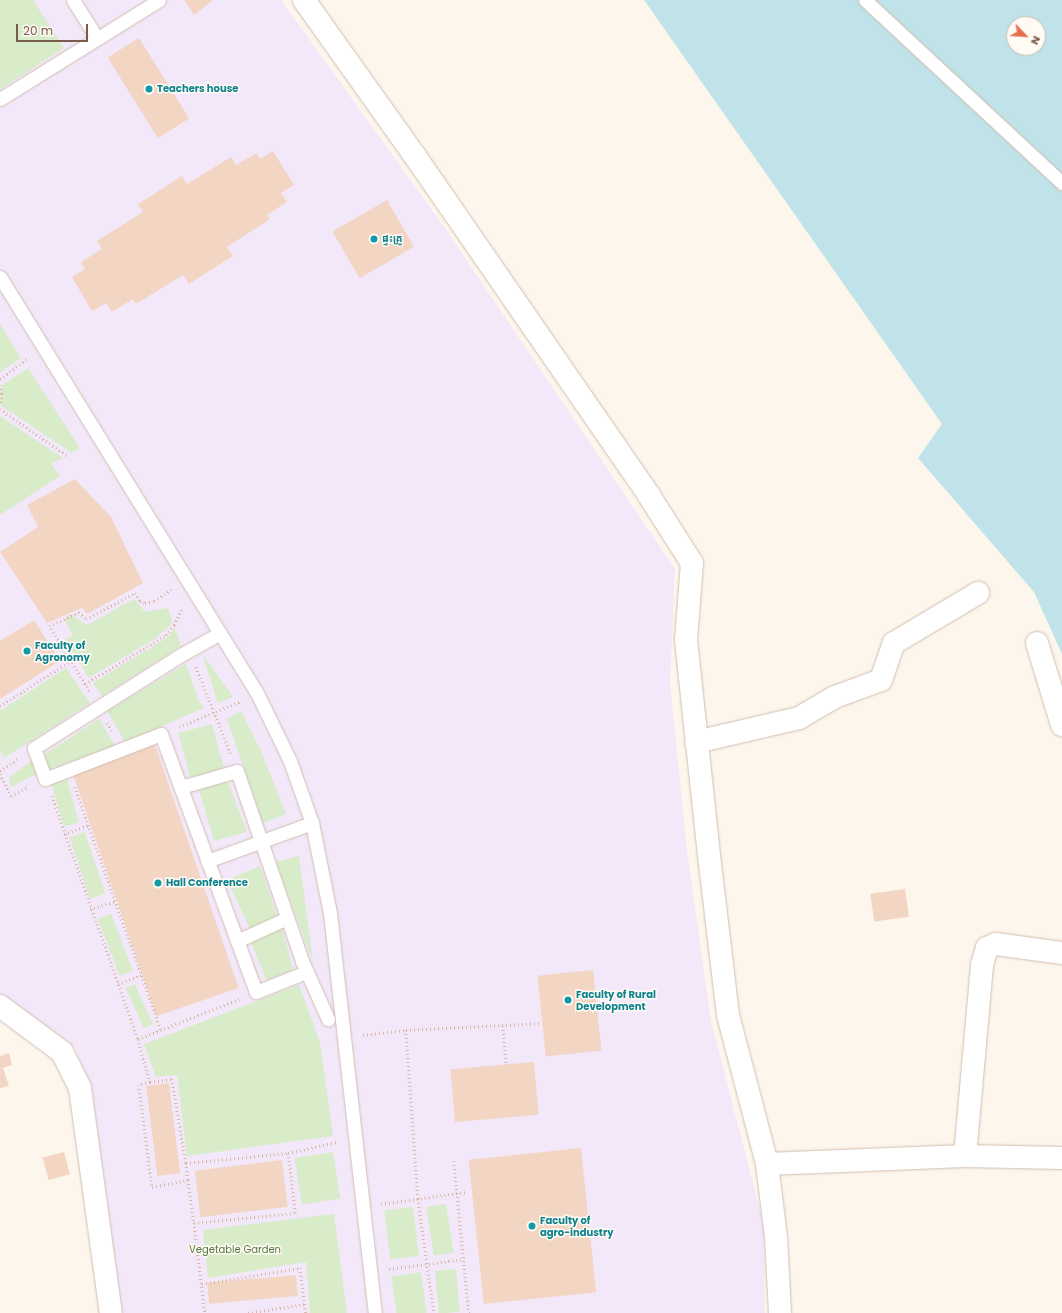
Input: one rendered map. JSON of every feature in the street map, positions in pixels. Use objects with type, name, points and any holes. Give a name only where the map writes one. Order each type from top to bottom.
[{"type":"street","points":[[304,0],[428,175],[644,487],[692,563],[686,640],[696,742],[728,1015],[768,1164],[776,1237],[780,1313]]},
{"type":"street","points":[[696,742],[799,718],[835,697],[881,680],[894,643],[978,593]]},
{"type":"street","points":[[1037,643],[1062,725]]},
{"type":"street","points":[[965,1156],[982,965],[987,948],[996,944],[1062,953]]},
{"type":"street","points":[[0,1006],[62,1052],[80,1088],[110,1313]]},
{"type":"street","points":[[768,1164],[965,1156],[1062,1158]]},
{"type":"lane","points":[[73,0],[97,38]]},
{"type":"lane","points":[[0,99],[159,0]]},
{"type":"lane","points":[[865,0],[1062,183]]},
{"type":"lane","points":[[0,277],[42,348],[256,691],[290,761],[312,823],[330,913],[375,1313]]},
{"type":"lane","points":[[220,633],[189,650],[34,748],[45,779],[161,734],[256,992],[306,972]]},
{"type":"lane","points":[[181,787],[237,771],[306,972],[328,1019]]},
{"type":"lane","points":[[207,861],[312,823]]},
{"type":"lane","points":[[237,941],[287,918]]},
{"type":"path","points":[[0,379],[42,348]]},
{"type":"path","points":[[0,385],[2,394],[0,406]]},
{"type":"path","points":[[0,410],[68,456]]},
{"type":"path","points":[[122,750],[85,684],[49,626],[80,612],[86,619],[135,593],[140,601],[145,603],[154,602],[171,589],[183,604]]},
{"type":"path","points":[[85,684],[166,635],[176,621],[183,604],[193,589]]},
{"type":"path","points":[[189,650],[216,713],[237,771]]},
{"type":"path","points":[[0,706],[70,661]]},
{"type":"path","points":[[161,734],[216,713],[247,698],[256,691]]},
{"type":"path","points":[[69,770],[161,1030]]},
{"type":"path","points":[[0,774],[11,796],[45,779],[90,909],[138,1039],[150,1082]]},
{"type":"path","points":[[64,834],[89,825]]},
{"type":"path","points":[[90,909],[116,901]]},
{"type":"path","points":[[118,984],[142,975]]},
{"type":"path","points":[[138,1039],[256,992]]},
{"type":"path","points":[[361,1036],[406,1030],[542,1023]]},
{"type":"path","points":[[503,1026],[506,1063]]},
{"type":"path","points":[[406,1030],[418,1199],[434,1313]]},
{"type":"path","points":[[188,1180],[152,1187],[139,1085],[172,1079],[186,1163],[205,1313]]},
{"type":"path","points":[[186,1163],[288,1153],[355,1138]]},
{"type":"path","points":[[194,1223],[295,1213],[288,1153]]},
{"type":"path","points":[[454,1161],[469,1313]]},
{"type":"path","points":[[373,1206],[466,1192]]},
{"type":"path","points":[[381,1270],[464,1259]]},
{"type":"path","points":[[202,1284],[300,1268],[306,1313]]},
{"type":"path","points":[[248,1313],[305,1304]]},
{"type":"shaded area","points":[[0,0],[281,0],[447,231],[675,569],[670,684],[687,851],[711,1021],[764,1226],[765,1313],[115,1313],[87,1083],[75,1048],[0,1000]]},
{"type":"green space","points":[[0,0],[33,0],[64,48],[0,89]]},
{"type":"green space","points":[[0,324],[21,358],[0,372]]},
{"type":"green space","points":[[28,368],[80,448],[72,453],[0,405],[1,386]]},
{"type":"green space","points":[[0,416],[63,458],[51,464],[60,476],[0,515]]},
{"type":"green space","points":[[134,599],[145,612],[168,608],[173,623],[156,638],[89,678],[65,639],[73,635],[64,619],[72,615],[87,625]]},
{"type":"green space","points":[[175,628],[181,646],[102,696],[93,683],[168,637]]},
{"type":"green space","points":[[202,653],[233,697],[218,703]]},
{"type":"green space","points":[[186,664],[199,701],[204,708],[125,742],[107,711]]},
{"type":"green space","points":[[66,668],[90,703],[4,758],[0,750],[0,711]]},
{"type":"green space","points":[[241,711],[261,751],[286,814],[263,823],[227,719]]},
{"type":"green space","points":[[99,719],[115,746],[47,770],[42,756]]},
{"type":"green space","points":[[212,724],[224,768],[190,777],[178,733]]},
{"type":"green space","points":[[33,760],[37,774],[11,787],[9,777]]},
{"type":"green space","points":[[227,779],[247,832],[214,841],[199,790]]},
{"type":"green space","points":[[67,780],[79,822],[64,827],[52,784]]},
{"type":"green space","points":[[85,832],[105,894],[90,899],[70,837]]},
{"type":"green space","points":[[299,856],[313,962],[276,862]]},
{"type":"green space","points":[[260,866],[278,919],[250,929],[227,880]]},
{"type":"green space","points":[[111,914],[133,971],[120,976],[98,919]]},
{"type":"green space","points":[[282,928],[293,970],[266,980],[251,942]]},
{"type":"green space","points":[[135,984],[153,1024],[144,1028],[126,988]]},
{"type":"green space","points":[[299,985],[320,1042],[333,1136],[187,1156],[177,1075],[156,1077],[144,1044]]},
{"type":"green space","points":[[333,1152],[340,1198],[302,1205],[294,1158]]},
{"type":"green space","points":[[446,1204],[454,1252],[434,1256],[426,1207]]},
{"type":"green space","points":[[413,1207],[419,1256],[390,1259],[384,1211]]},
{"type":"green space","name":"Vegetable Garden","points":[[334,1214],[347,1313],[310,1313],[306,1262],[208,1278],[203,1230]]},
{"type":"green space","points":[[456,1269],[460,1312],[439,1313],[435,1271]]},
{"type":"green space","points":[[421,1272],[427,1313],[396,1313],[391,1276]]},
{"type":"water","points":[[644,0],[1062,0],[1062,654],[1034,592],[918,458],[942,424]]},
{"type":"building","points":[[184,0],[213,0],[194,15]]},
{"type":"building","name":"Teachers house","points":[[139,38],[189,119],[158,138],[108,58]]},
{"type":"building","points":[[273,151],[294,185],[281,193],[287,202],[267,215],[270,219],[227,247],[233,256],[189,284],[183,275],[136,304],[133,299],[112,312],[106,303],[92,311],[72,277],[85,269],[81,262],[102,249],[97,241],[143,212],[138,204],[182,176],[187,184],[231,157],[236,165],[257,153],[260,159]]},
{"type":"building","name":"ផ្ទះគ្រូ","points":[[387,200],[414,247],[359,278],[332,231]]},
{"type":"building","points":[[75,479],[111,517],[143,583],[87,614],[82,608],[47,623],[0,552],[38,527],[27,505]]},
{"type":"building","name":"Faculty of Agronomy","points":[[34,620],[60,661],[0,699],[0,641]]},
{"type":"building","name":"Hall Conference","points":[[155,745],[239,988],[156,1016],[73,773]]},
{"type":"building","points":[[905,889],[909,917],[874,922],[870,894]]},
{"type":"building","name":"Faculty of Rural Development","points":[[593,970],[601,1051],[546,1056],[537,976]]},
{"type":"building","points":[[9,1053],[12,1065],[3,1068],[9,1086],[0,1088],[0,1056]]},
{"type":"building","points":[[534,1062],[539,1115],[455,1122],[450,1069]]},
{"type":"building","points":[[169,1083],[180,1173],[157,1176],[146,1086]]},
{"type":"building","name":"Faculty of agro-industry","points":[[581,1148],[596,1292],[484,1304],[469,1160]]},
{"type":"building","points":[[64,1152],[70,1174],[49,1180],[43,1158]]},
{"type":"building","points":[[282,1160],[288,1207],[200,1217],[195,1171]]},
{"type":"building","points":[[296,1275],[298,1296],[209,1304],[207,1283]]},
{"type":"place","name":"Teachers house","points":[[149,89]]},
{"type":"place","name":"ផ្ទះគ្រូ","points":[[374,239]]},
{"type":"place","name":"Faculty of Agronomy","points":[[27,651]]},
{"type":"place","name":"Hall Conference","points":[[158,883]]},
{"type":"place","name":"Faculty of Rural Development","points":[[568,1000]]},
{"type":"place","name":"Faculty of agro-industry","points":[[532,1226]]}]
